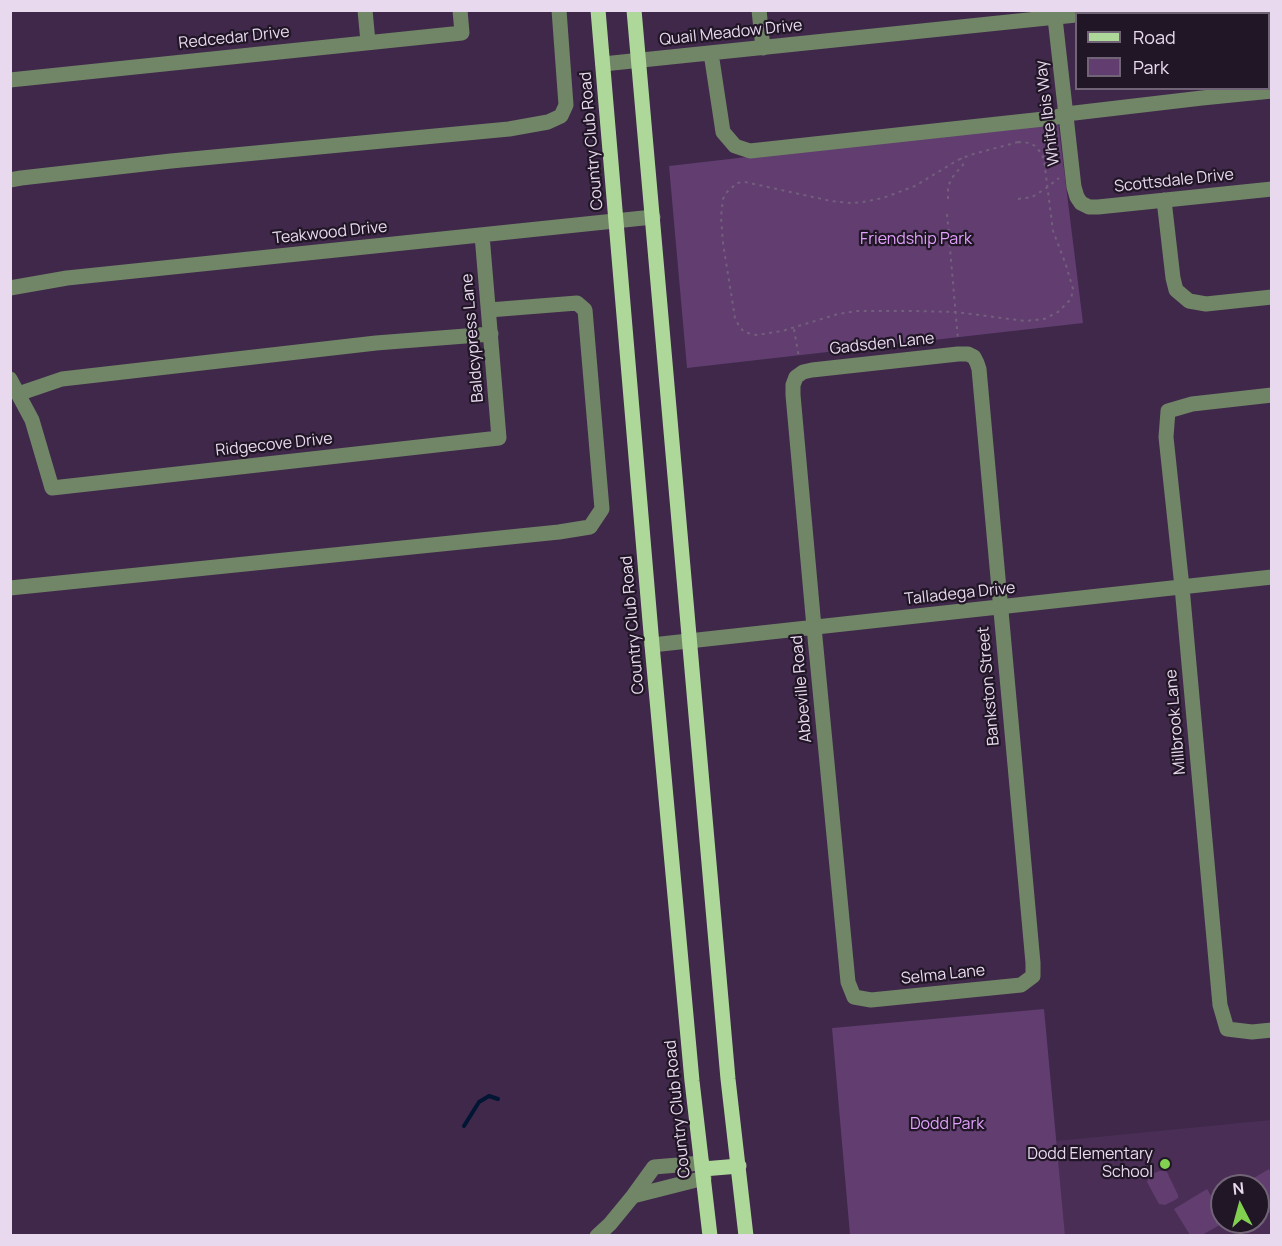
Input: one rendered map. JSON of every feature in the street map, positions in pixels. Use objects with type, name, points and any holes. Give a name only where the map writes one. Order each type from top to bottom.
[{"type":"main road","name":"Country Club Road","points":[[598,10],[652,645],[692,1081],[710,1236]]},
{"type":"main road","points":[[634,10],[728,1079],[746,1236]]},
{"type":"main road","points":[[703,1170],[738,1166]]},
{"type":"street","points":[[365,10],[368,42]]},
{"type":"street","name":"Redcedar Drive","points":[[10,80],[462,33],[460,10]]},
{"type":"street","points":[[10,180],[171,161],[509,129],[548,122],[561,116],[566,105],[559,10]]},
{"type":"street","points":[[759,10],[763,48]]},
{"type":"street","name":"Quail Meadow Drive","points":[[603,64],[1075,15]]},
{"type":"street","name":"White Ibis Way","points":[[1055,18],[1074,187],[1081,203]]},
{"type":"street","points":[[711,53],[723,132],[735,146],[750,151],[1053,118],[1066,114],[1272,91]]},
{"type":"street","name":"Scottsdale Drive","points":[[1081,203],[1089,207],[1098,207],[1272,189]]},
{"type":"street","points":[[1164,200],[1176,290],[1189,301],[1206,304],[1272,297]]},
{"type":"street","name":"Teakwood Drive","points":[[10,288],[67,278],[653,218]]},
{"type":"street","name":"Baldcypress Lane","points":[[482,235],[499,438]]},
{"type":"street","points":[[10,588],[590,527],[602,509],[585,310],[577,303],[489,310]]},
{"type":"street","points":[[10,379],[18,394],[62,379],[376,343],[491,334]]},
{"type":"street","name":"Gadsden Lane","points":[[796,377],[803,372],[823,369],[958,354],[968,354],[974,357]]},
{"type":"street","name":"Bankston Street","points":[[974,357],[979,369],[1033,976]]},
{"type":"street","name":"Abbeville Road","points":[[796,377],[793,395],[814,627],[848,981],[854,997]]},
{"type":"street","name":"Ridgecove Drive","points":[[18,394],[32,420],[52,488],[499,438]]},
{"type":"street","name":"Millbrook Lane","points":[[1272,395],[1192,404],[1168,411],[1166,437],[1220,1005],[1227,1029],[1252,1032],[1272,1030]]},
{"type":"street","name":"Talladega Drive","points":[[652,645],[1272,577]]},
{"type":"street","name":"Selma Lane","points":[[854,997],[871,1000],[1021,985],[1033,976]]},
{"type":"street","points":[[597,1236],[610,1224],[654,1167],[703,1170]]},
{"type":"street","points":[[633,1196],[703,1170]]},
{"type":"path","points":[[1017,142],[1030,143],[1042,154],[1047,187],[1053,234],[1072,286],[1072,296],[1069,302],[1048,317],[1032,321],[956,312],[857,311],[838,314],[794,329],[756,335],[744,332],[737,323],[721,232],[722,204],[729,190],[737,183],[831,201],[863,202],[883,198],[915,186],[962,158],[1017,142]]},
{"type":"path","points":[[948,199],[948,186],[963,165],[962,158]]},
{"type":"path","points":[[1018,199],[1032,197],[1055,181]]},
{"type":"path","points":[[947,214],[958,343]]},
{"type":"path","points":[[794,329],[800,361]]},
{"type":"shaded area","name":"Dodd Elementary School","points":[[1271,1120],[1271,1235],[1065,1235],[1056,1141]]},
{"type":"green space","name":"Friendship Park","points":[[1058,121],[1083,323],[687,368],[669,166]]},
{"type":"green space","name":"Dodd Park","points":[[1044,1009],[1065,1235],[850,1235],[832,1028]]},
{"type":"green space","points":[[1269,1169],[1271,1174],[1270,1213],[1270,1174],[1260,1174]]},
{"type":"green space","points":[[1159,1171],[1167,1172],[1178,1195],[1178,1198],[1165,1205],[1159,1204],[1147,1182],[1150,1175]]},
{"type":"green space","points":[[1207,1189],[1210,1194],[1210,1230],[1202,1235],[1190,1235],[1174,1209]]},
{"type":"waterway","points":[[464,1126],[479,1102],[489,1096],[498,1099]]},
{"type":"place","name":"Dodd Elementary School","points":[[1165,1164]]}]
